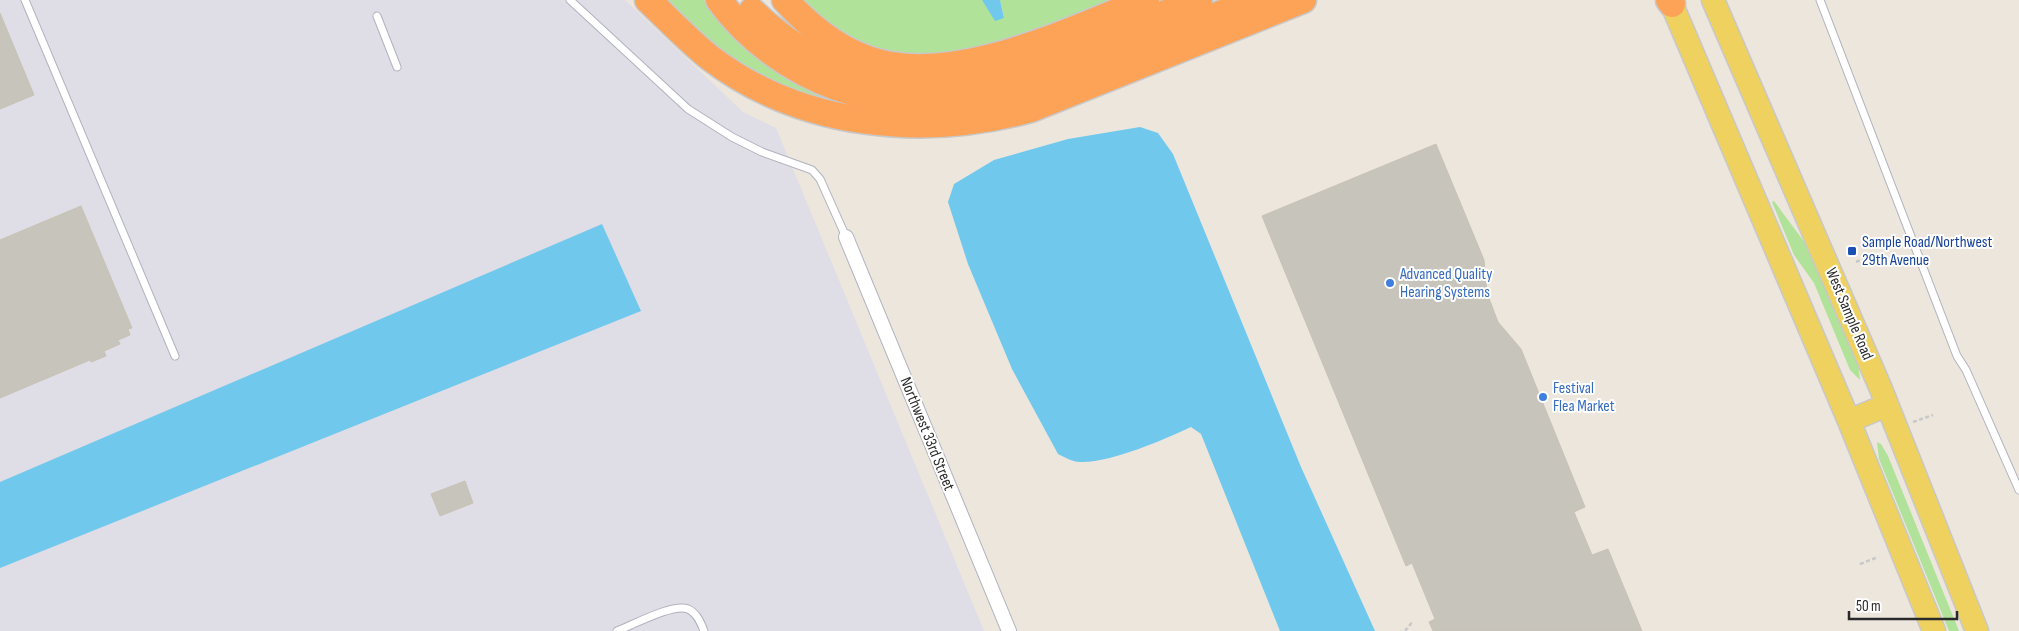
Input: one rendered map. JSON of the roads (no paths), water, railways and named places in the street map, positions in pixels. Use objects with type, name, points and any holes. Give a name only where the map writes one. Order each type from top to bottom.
[{"type":"highway","points":[[648,0],[709,56],[750,84],[814,110],[854,120],[902,125],[972,121],[1008,116],[1031,109],[1303,0]]},
{"type":"highway","points":[[719,0],[767,49],[794,68],[821,82],[859,95],[928,104],[956,103],[990,98],[1039,86],[1255,0]]},
{"type":"highway","points":[[743,0],[773,31],[818,60],[868,78],[899,84],[927,85],[980,79],[1014,70],[1199,0]]},
{"type":"highway","points":[[785,0],[818,30],[844,48],[869,59],[896,65],[932,67],[990,57],[1146,0]]},
{"type":"main road","name":"West Sample Road","points":[[1713,0],[1887,405],[1977,631]]},
{"type":"main road","points":[[1670,1],[1849,421],[1934,631]]},
{"type":"main road","points":[[1849,421],[1887,405]]},
{"type":"street","name":"Northwest 33rd Street","points":[[846,237],[1009,631]]},
{"type":"lane","points":[[25,0],[175,356]]},
{"type":"lane","points":[[570,0],[688,109],[732,137],[762,152],[812,170],[820,179],[846,237]]},
{"type":"lane","points":[[1820,0],[1957,356],[1966,370],[2019,490]]},
{"type":"lane","points":[[377,16],[397,67]]},
{"type":"lane","points":[[617,631],[675,608],[688,609],[699,618],[704,631]]},
{"type":"water","points":[[982,0],[1000,0],[1004,18],[995,21]]},
{"type":"water","points":[[1140,127],[1158,133],[1173,154],[1301,467],[1375,631],[1280,631],[1201,434],[1191,427],[1152,444],[1120,455],[1091,462],[1072,460],[1058,454],[1012,369],[968,264],[948,202],[954,184],[994,160],[1068,139]]},
{"type":"water","points":[[602,224],[641,311],[0,568],[0,482]]},
{"type":"place","name":"Sample Road/Northwest 29th Avenue","points":[[1852,251]]},
{"type":"place","name":"Advanced Quality Hearing Systems","points":[[1390,283]]},
{"type":"place","name":"Festival Flea Market","points":[[1543,397]]}]
